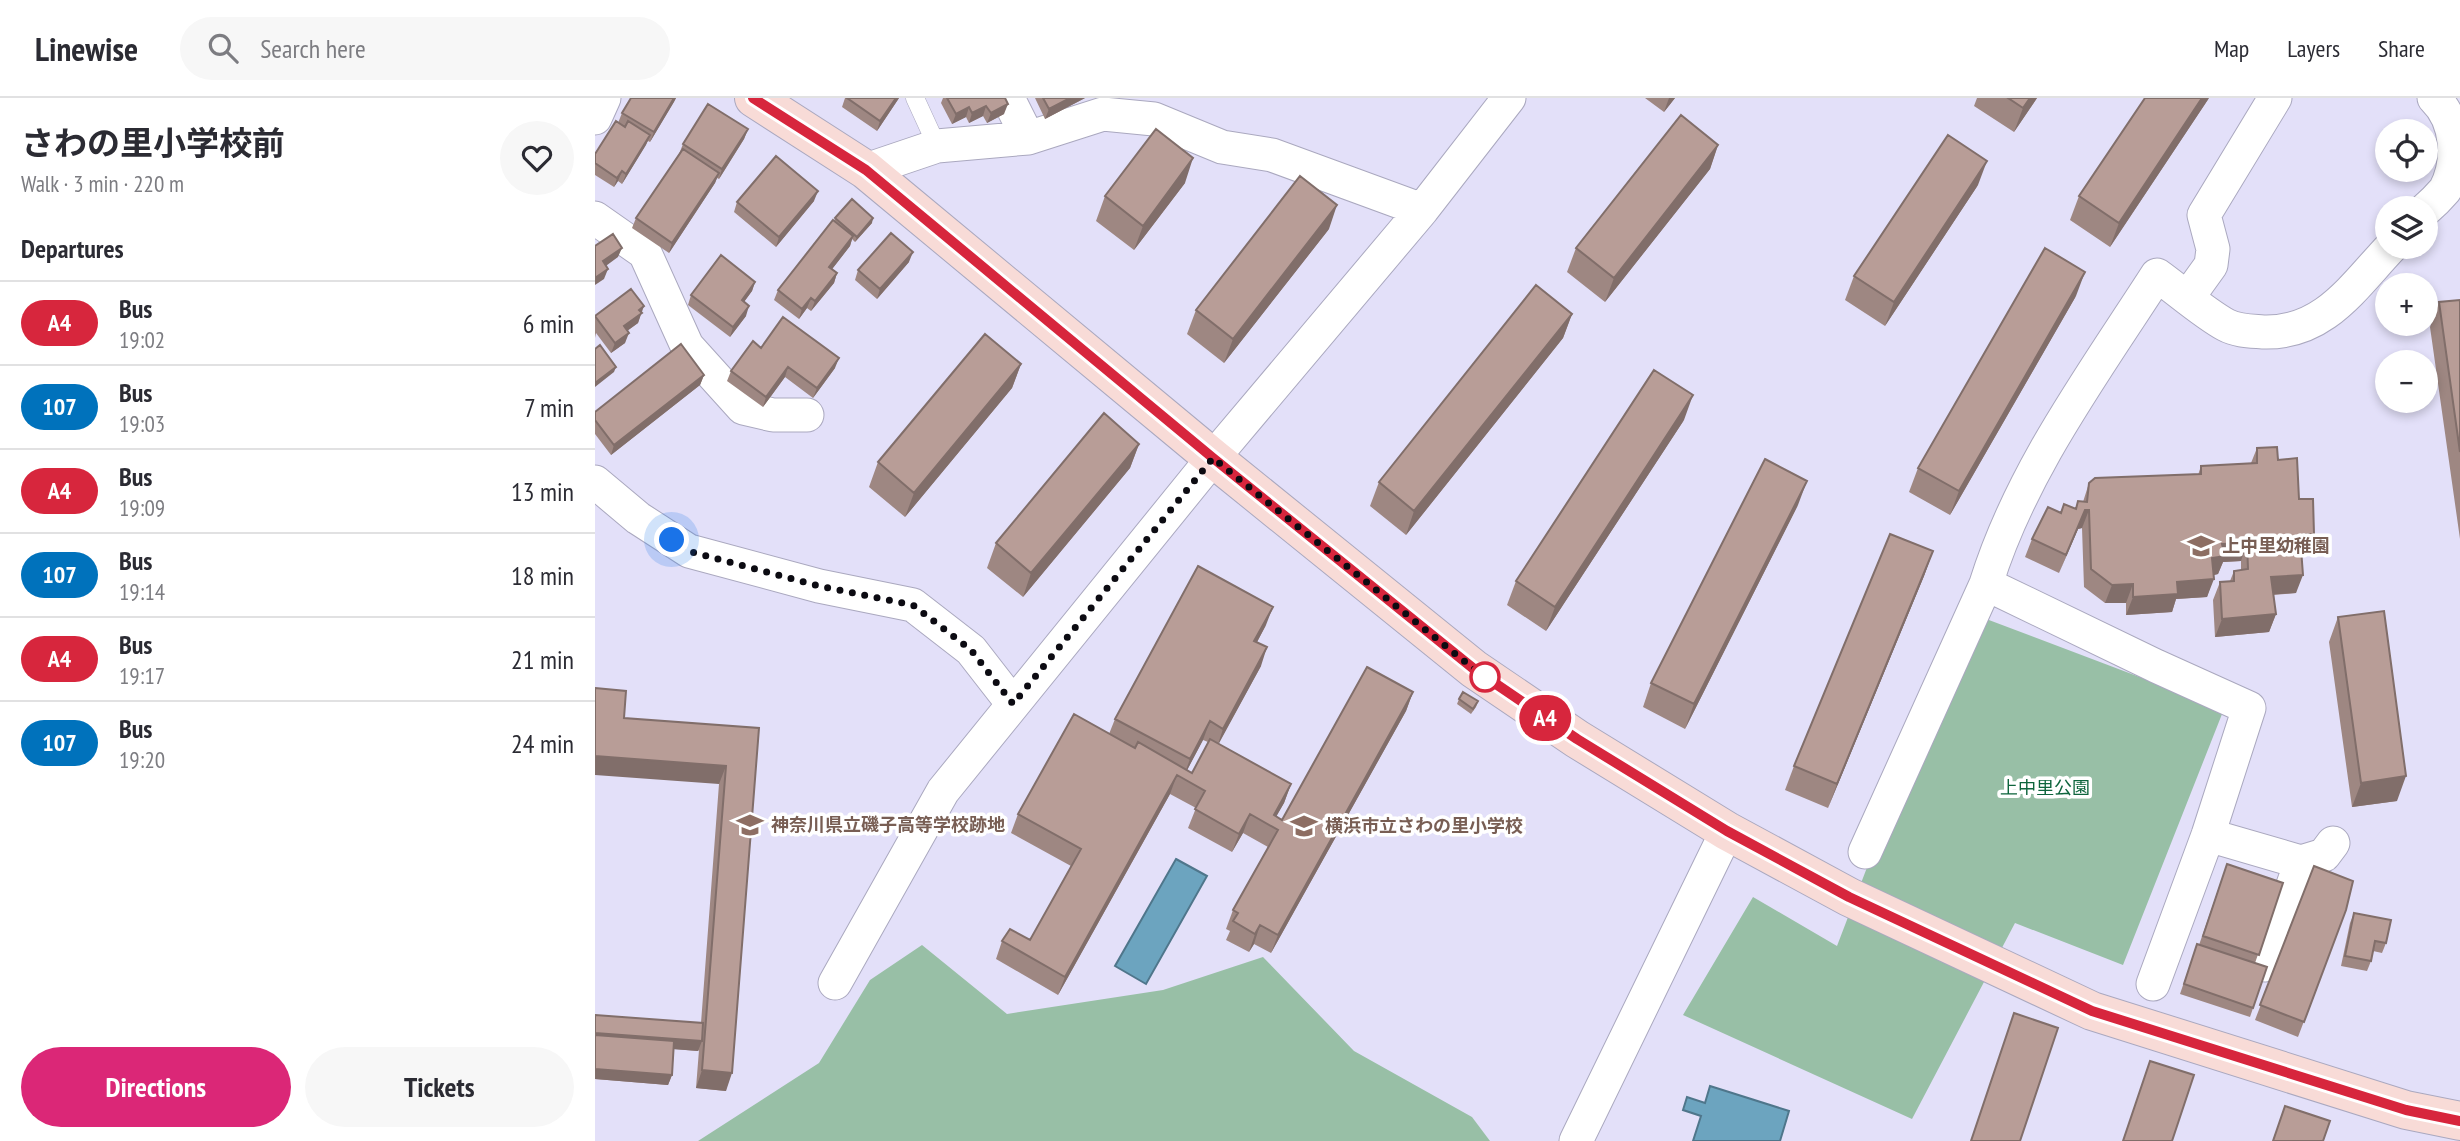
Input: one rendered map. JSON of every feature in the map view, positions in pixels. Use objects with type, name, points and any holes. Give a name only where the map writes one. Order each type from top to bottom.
[{"type":"street","points":[[595,118],[604,98]]},
{"type":"street","points":[[754,98],[866,170],[1213,458],[1474,669],[1577,739],[1727,831],[1849,897],[2092,1011],[2406,1110],[2460,1121]]},
{"type":"street","points":[[1008,98],[1028,138]]},
{"type":"street","points":[[835,983],[943,791],[1213,458],[1422,209],[1509,98]]},
{"type":"street","points":[[2188,297],[2211,265],[2213,249],[2204,215],[2275,98]]},
{"type":"street","points":[[2434,98],[2449,117],[2456,134],[2457,150],[2446,188],[2438,196]]},
{"type":"street","points":[[866,170],[937,146],[1028,138],[1103,114],[1154,119],[1222,147],[1272,155],[1422,209]]},
{"type":"street","points":[[595,218],[645,253],[687,346],[743,408],[773,415],[807,415]]},
{"type":"street","points":[[1865,852],[1986,584],[1996,550],[2049,443],[2157,275],[2227,325],[2245,331],[2273,332],[2297,328],[2318,320],[2380,259]]},
{"type":"street","points":[[595,482],[638,518],[688,551],[819,586],[913,605],[971,650],[1013,704]]},
{"type":"street","points":[[1986,584],[2249,708],[2209,835],[2153,984]]},
{"type":"street","points":[[1576,1141],[1727,831]]},
{"type":"street","points":[[2209,835],[2301,862],[2324,855],[2333,844]]},
{"type":"street","points":[[2265,965],[2301,862]]},
{"type":"lane","points":[[915,98],[937,146]]},
{"type":"green space","name":"上中里公園","points":[[1965,611],[2224,709],[2123,965],[2015,923],[1912,1119],[1683,1015],[1753,897],[1837,946]]},
{"type":"green space","points":[[922,945],[1007,1014],[1163,990],[1263,957],[1354,1051],[1472,1117],[1490,1141],[698,1141],[819,1063],[870,980]]},
{"type":"water","points":[[1176,859],[1207,876],[1146,984],[1115,966]]},
{"type":"water","points":[[1710,1086],[1789,1111],[1780,1141],[1693,1141],[1701,1116],[1683,1110],[1687,1097],[1705,1103]]},
{"type":"building","points":[[631,98],[674,98],[654,132],[622,113]]},
{"type":"building","points":[[847,98],[896,98],[880,121]]},
{"type":"building","points":[[947,98],[1005,98],[1008,104],[991,113],[986,106],[972,113],[969,107],[956,114]]},
{"type":"building","points":[[1043,98],[1070,98],[1049,109]]},
{"type":"building","points":[[2008,98],[2030,98],[2023,108]]},
{"type":"building","points":[[2145,98],[2202,98],[2119,223],[2079,196]]},
{"type":"building","points":[[708,104],[748,129],[722,169],[683,144]]},
{"type":"building","points":[[1681,115],[1718,145],[1614,278],[1576,248]]},
{"type":"building","points":[[616,121],[625,127],[628,121],[650,135],[626,174],[622,171],[617,178],[595,163],[595,154]]},
{"type":"building","points":[[1156,129],[1193,158],[1143,226],[1105,196]]},
{"type":"building","points":[[1948,135],[1987,161],[1894,302],[1854,276]]},
{"type":"building","points":[[683,149],[719,173],[672,243],[636,218]]},
{"type":"building","points":[[776,156],[818,191],[779,237],[737,202]]},
{"type":"building","points":[[1300,176],[1337,205],[1233,339],[1196,310]]},
{"type":"building","points":[[852,199],[873,218],[857,237],[835,218]]},
{"type":"building","points":[[833,220],[853,236],[829,267],[837,273],[815,301],[811,298],[802,309],[778,290]]},
{"type":"building","points":[[891,233],[913,252],[880,289],[858,270]]},
{"type":"building","points":[[613,234],[622,248],[603,261],[608,269],[595,278],[595,246]]},
{"type":"building","points":[[2045,248],[2085,272],[1959,491],[1918,468]]},
{"type":"building","points":[[721,255],[755,282],[742,300],[749,306],[733,327],[691,295]]},
{"type":"building","points":[[1536,285],[1572,314],[1414,511],[1379,482]]},
{"type":"building","points":[[631,289],[644,306],[639,310],[642,313],[624,326],[629,333],[615,343],[595,316]]},
{"type":"building","points":[[2460,300],[2460,452],[2439,302]]},
{"type":"building","points":[[783,317],[839,358],[817,388],[788,367],[766,397],[731,371],[753,341],[761,348]]},
{"type":"building","points":[[985,334],[1021,364],[914,493],[878,462]]},
{"type":"building","points":[[681,344],[704,375],[614,445],[595,420],[595,412]]},
{"type":"building","points":[[600,345],[616,367],[595,383],[595,349]]},
{"type":"building","points":[[1654,370],[1693,395],[1555,607],[1516,581]]},
{"type":"building","points":[[1104,413],[1139,444],[1031,573],[996,543]]},
{"type":"building","points":[[2277,447],[2278,460],[2297,458],[2299,499],[2313,499],[2314,534],[2300,535],[2303,575],[2271,577],[2276,614],[2222,619],[2220,582],[2234,581],[2234,571],[2248,569],[2247,543],[2222,544],[2225,556],[2212,558],[2214,579],[2177,582],[2178,594],[2133,597],[2133,584],[2112,585],[2091,569],[2089,510],[2085,510],[2066,555],[2032,539],[2048,507],[2061,513],[2064,504],[2076,509],[2078,501],[2087,502],[2089,483],[2095,478],[2201,474],[2201,466],[2257,463],[2257,448]]},
{"type":"building","points":[[1765,459],[1807,481],[1694,704],[1651,683]]},
{"type":"building","points":[[1890,534],[1933,551],[1837,784],[1794,766]]},
{"type":"building","points":[[1198,566],[1273,607],[1254,641],[1267,647],[1223,729],[1210,721],[1190,759],[1115,719]]},
{"type":"building","points":[[2384,611],[2406,776],[2361,783],[2338,617]]},
{"type":"building","points":[[1367,667],[1413,692],[1278,935],[1260,925],[1255,934],[1233,921],[1238,913],[1233,910],[1278,830],[1250,814],[1239,834],[1195,809],[1205,791],[1177,775],[1065,977],[1002,941],[1010,929],[1030,940],[1081,849],[1018,814],[1074,714],[1135,748],[1138,742],[1192,773],[1210,739],[1291,784],[1274,815],[1282,820]]},
{"type":"building","points":[[595,688],[626,691],[624,718],[759,728],[732,1073],[702,1070],[726,766],[595,756]]},
{"type":"building","points":[[1463,692],[1478,701],[1473,709],[1459,699]]},
{"type":"building","points":[[2227,864],[2283,883],[2259,955],[2203,936]]},
{"type":"building","points":[[2314,866],[2353,881],[2346,910],[2304,1022],[2260,1005]]},
{"type":"building","points":[[2354,913],[2391,920],[2386,943],[2375,941],[2371,961],[2345,956]]},
{"type":"building","points":[[2197,944],[2267,967],[2253,1008],[2184,984]]},
{"type":"building","points":[[2014,1013],[2058,1028],[2020,1141],[1971,1141]]},
{"type":"building","points":[[595,1015],[703,1023],[702,1041],[595,1033]]},
{"type":"building","points":[[595,1035],[674,1041],[672,1075],[595,1069]]},
{"type":"building","points":[[2150,1061],[2194,1075],[2172,1141],[2123,1141]]},
{"type":"building","points":[[2285,1106],[2330,1121],[2323,1141],[2273,1141]]},
{"type":"bus line","name":"A4","points":[[753,98],[866,170],[1213,458],[1474,669],[1577,739],[1727,831],[1849,897],[2092,1011],[2406,1110],[2460,1121]]},
{"type":"place","name":"上中里幼稚園","points":[[2201,546]]},
{"type":"place","name":"神奈川県立磯子高等学校跡地","points":[[750,825]]},
{"type":"place","name":"横浜市立さわの里小学校","points":[[1304,826]]},
{"type":"route","points":[[672,540],[688,551],[819,586],[913,605],[971,650],[1013,704],[1213,458],[1494,683],[1485,677]]}]
